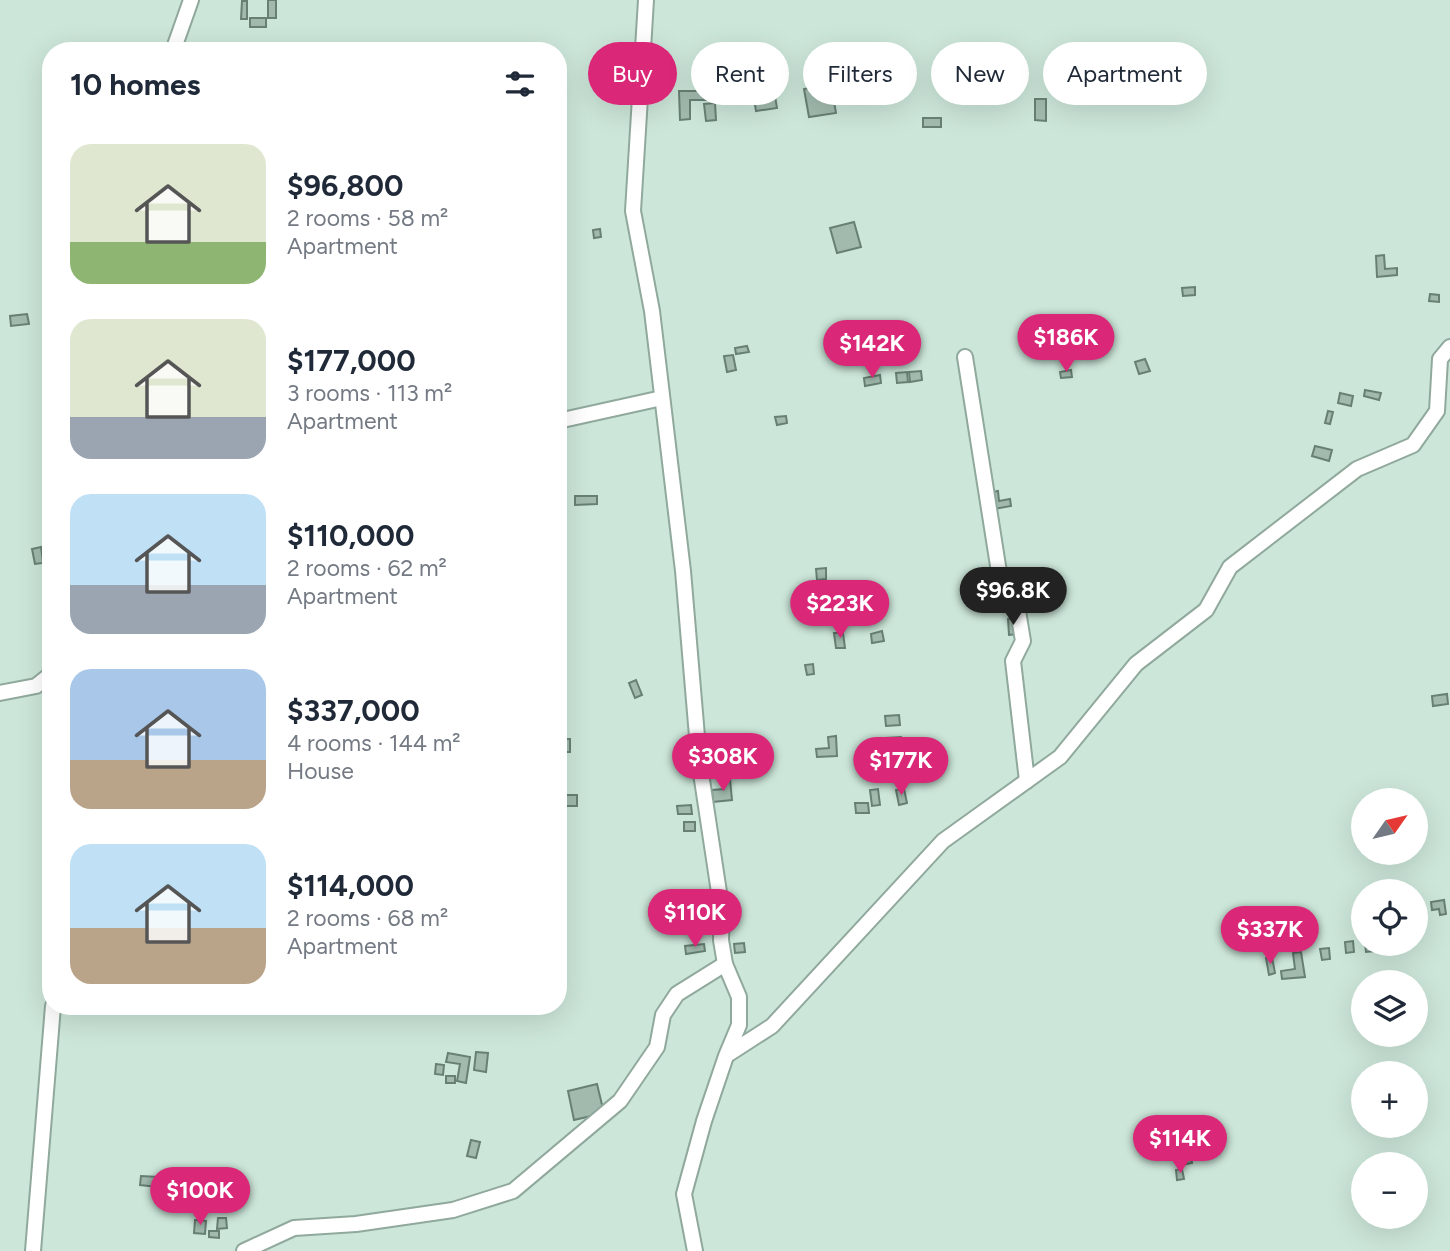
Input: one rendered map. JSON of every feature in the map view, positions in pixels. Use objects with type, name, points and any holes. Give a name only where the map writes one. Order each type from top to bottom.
[{"type":"street","points":[[176,42],[191,0]]},
{"type":"street","points":[[646,0],[633,211],[652,312],[683,571],[699,760],[721,903],[720,940],[725,964],[739,997],[739,1026],[704,1121],[684,1194],[695,1251]]},
{"type":"street","points":[[726,1056],[772,1026],[943,841],[1060,757],[1136,664],[1206,610],[1230,567],[1357,468],[1413,445],[1437,411],[1440,359],[1450,347]]},
{"type":"street","points":[[965,357],[1002,590],[1018,611],[1023,641],[1013,661],[1027,780]]},
{"type":"street","points":[[567,419],[662,398]]},
{"type":"street","points":[[0,693],[36,685],[42,681]]},
{"type":"street","points":[[244,1251],[294,1228],[356,1224],[453,1210],[513,1191],[620,1101],[656,1047],[663,1015],[677,995],[725,964]]},
{"type":"street","points":[[33,1251],[52,1015]]},
{"type":"building","points":[[268,0],[276,0],[276,18],[268,18]]},
{"type":"building","points":[[242,1],[247,1],[247,19],[241,19]]},
{"type":"building","points":[[250,18],[266,18],[266,27],[250,27]]},
{"type":"building","points":[[679,91],[691,91],[690,119],[680,120]]},
{"type":"building","points":[[1035,99],[1043,99],[1043,105],[1046,105],[1046,121],[1035,120]]},
{"type":"building","points":[[704,105],[715,105],[716,120],[706,121]]},
{"type":"building","points":[[755,105],[776,105],[777,108],[756,111]]},
{"type":"building","points":[[807,105],[835,105],[836,113],[809,117]]},
{"type":"building","points":[[923,118],[941,118],[941,127],[923,127]]},
{"type":"building","points":[[854,222],[861,247],[837,253],[830,228]]},
{"type":"building","points":[[600,229],[601,237],[594,238],[593,230]]},
{"type":"building","points":[[1384,255],[1385,269],[1397,268],[1397,275],[1377,277],[1376,256]]},
{"type":"building","points":[[1195,287],[1195,295],[1183,296],[1182,288]]},
{"type":"building","points":[[1430,294],[1439,295],[1439,302],[1429,301]]},
{"type":"building","points":[[27,314],[29,324],[11,326],[10,316]]},
{"type":"building","points":[[747,346],[749,352],[736,354],[735,348]]},
{"type":"building","points":[[733,355],[736,370],[727,372],[724,356]]},
{"type":"building","points":[[1145,359],[1150,371],[1139,374],[1135,362]]},
{"type":"building","points":[[1071,370],[1072,377],[1061,378],[1060,372]]},
{"type":"building","points":[[921,371],[922,380],[910,382],[909,372]]},
{"type":"building","points":[[907,372],[908,382],[897,383],[896,373]]},
{"type":"building","points":[[880,375],[881,383],[865,386],[864,378]]},
{"type":"building","points":[[1365,390],[1381,393],[1379,400],[1364,396]]},
{"type":"building","points":[[1340,393],[1353,396],[1351,406],[1338,403]]},
{"type":"building","points":[[1328,411],[1333,412],[1330,424],[1325,423]]},
{"type":"building","points":[[786,416],[787,423],[777,425],[775,417]]},
{"type":"building","points":[[1315,446],[1332,450],[1329,461],[1312,456]]},
{"type":"building","points":[[998,491],[999,501],[1010,499],[1011,506],[994,509],[992,492]]},
{"type":"building","points":[[575,496],[597,496],[597,504],[575,505]]},
{"type":"building","points":[[41,547],[42,563],[35,564],[32,549]]},
{"type":"building","points":[[826,568],[826,579],[817,580],[816,569]]},
{"type":"building","points":[[1016,618],[1018,634],[1009,635],[1008,619]]},
{"type":"building","points":[[882,631],[884,641],[872,643],[871,634]]},
{"type":"building","points":[[834,633],[843,633],[845,648],[836,648]]},
{"type":"building","points":[[813,664],[814,674],[807,675],[805,665]]},
{"type":"building","points":[[636,680],[642,695],[635,698],[629,683]]},
{"type":"building","points":[[1447,694],[1448,704],[1433,706],[1432,696]]},
{"type":"building","points":[[899,715],[900,725],[886,726],[885,716]]},
{"type":"building","points":[[836,736],[837,756],[817,757],[816,749],[829,748],[828,737]]},
{"type":"building","points":[[901,737],[902,747],[887,748],[886,738]]},
{"type":"building","points":[[567,739],[570,739],[570,752],[567,752]]},
{"type":"building","points":[[754,745],[756,765],[765,763],[766,772],[749,774],[746,746]]},
{"type":"building","points":[[730,779],[732,800],[713,802],[712,790],[724,789],[724,780]]},
{"type":"building","points":[[878,789],[880,805],[872,806],[870,790]]},
{"type":"building","points":[[904,789],[907,803],[899,805],[896,790]]},
{"type":"building","points":[[567,795],[577,795],[577,806],[567,806]]},
{"type":"building","points":[[855,803],[868,803],[869,813],[856,813]]},
{"type":"building","points":[[691,805],[692,814],[678,814],[677,806]]},
{"type":"building","points":[[684,822],[695,822],[695,831],[684,831]]},
{"type":"building","points":[[1444,900],[1446,914],[1440,915],[1439,909],[1432,910],[1431,902]]},
{"type":"building","points":[[1351,941],[1351,952],[1346,953],[1345,942]]},
{"type":"building","points":[[744,943],[745,952],[735,953],[734,944]]},
{"type":"building","points":[[704,944],[705,951],[686,954],[685,946]]},
{"type":"building","points":[[1329,948],[1330,959],[1322,960],[1320,949]]},
{"type":"building","points":[[1301,952],[1305,977],[1282,979],[1281,971],[1295,969],[1293,953]]},
{"type":"building","points":[[1272,957],[1275,973],[1269,975],[1266,958]]},
{"type":"building","points":[[476,1052],[488,1053],[486,1072],[474,1070]]},
{"type":"building","points":[[448,1053],[470,1057],[466,1083],[457,1081],[460,1064],[446,1062]]},
{"type":"building","points":[[436,1064],[444,1065],[443,1075],[435,1074]]},
{"type":"building","points":[[446,1076],[455,1076],[455,1083],[446,1083]]},
{"type":"building","points":[[597,1084],[604,1113],[574,1120],[568,1091]]},
{"type":"building","points":[[471,1140],[480,1142],[476,1158],[467,1156]]},
{"type":"building","points":[[1191,1156],[1192,1163],[1181,1165],[1180,1158]]},
{"type":"building","points":[[1182,1169],[1184,1179],[1177,1180],[1176,1170]]},
{"type":"building","points":[[141,1176],[158,1177],[157,1187],[140,1185]]},
{"type":"building","points":[[218,1218],[226,1218],[227,1228],[217,1229]]},
{"type":"building","points":[[195,1220],[206,1221],[205,1234],[194,1233]]},
{"type":"building","points":[[209,1231],[219,1231],[219,1238],[209,1237]]}]
